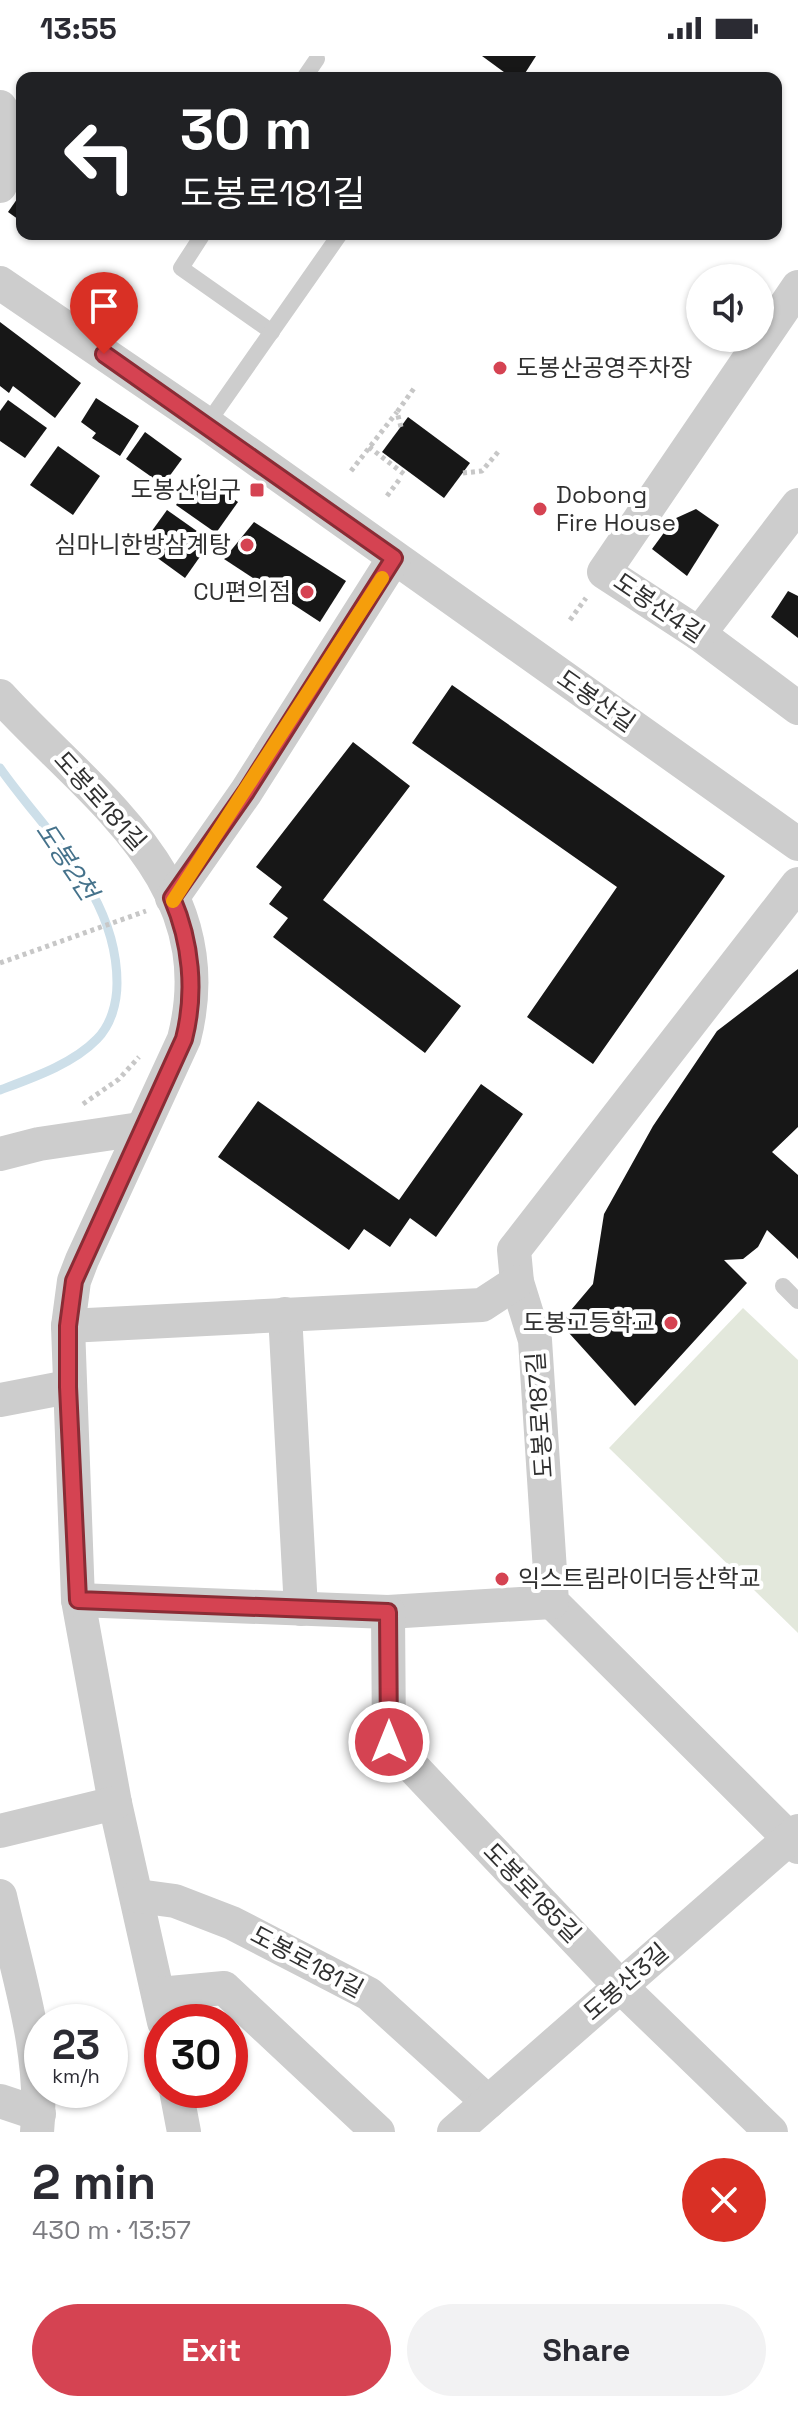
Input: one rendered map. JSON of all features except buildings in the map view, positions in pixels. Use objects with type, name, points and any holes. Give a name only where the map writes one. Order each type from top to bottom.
[{"type":"street","points":[[0,107],[10,122],[0,186]]},
{"type":"street","name":"도봉산길","points":[[0,283],[207,424],[798,844]]},
{"type":"street","name":"도봉산4길","points":[[796,294],[604,572],[699,634],[798,708]]},
{"type":"street","points":[[699,634],[798,505]]},
{"type":"street","points":[[162,903],[246,792],[394,558]]},
{"type":"street","name":"도봉로181길","points":[[0,696],[115,811],[146,851],[162,903],[186,937],[189,1020],[184,1039],[140,1129],[78,1271],[68,1326],[78,1600],[115,1803],[160,2004]]},
{"type":"street","name":"도봉로187길","points":[[552,1602],[535,1340],[517,1282],[514,1250],[798,884]]},
{"type":"street","points":[[0,1154],[39,1144],[140,1129]]},
{"type":"street","points":[[68,1326],[482,1305],[517,1282]]},
{"type":"street","points":[[285,1314],[301,1609]]},
{"type":"street","points":[[0,1400],[68,1387]]},
{"type":"street","points":[[78,1600],[388,1612],[552,1602],[795,1839]]},
{"type":"street","name":"도봉로185길","points":[[388,1612],[389,1742],[621,1987],[771,2132]]},
{"type":"street","points":[[0,1831],[115,1803]]},
{"type":"street","name":"도봉산3길","points":[[454,2132],[795,1839]]},
{"type":"street","points":[[0,1896],[34,2056],[38,2123]]},
{"type":"street","name":"도봉로181길","points":[[138,1896],[175,1901],[232,1923],[369,1994],[488,2102]]},
{"type":"street","name":"도봉로181길","points":[[174,2004],[224,1988],[241,2004]]},
{"type":"street","name":"도봉로181길","points":[[248,2010],[378,2132]]},
{"type":"street","points":[[0,2101],[38,2123]]},
{"type":"street","points":[[179,2108],[184,2132]]},
{"type":"lane","points":[[308,72],[317,59]]},
{"type":"lane","points":[[199,240],[181,268],[272,332]]},
{"type":"lane","points":[[207,424],[336,240]]},
{"type":"lane","points":[[783,1286],[798,1301]]},
{"type":"path","points":[[351,471],[415,387]]},
{"type":"path","points":[[397,412],[401,427]]},
{"type":"path","points":[[369,447],[404,474]]},
{"type":"path","points":[[463,473],[482,471],[498,452]]},
{"type":"path","points":[[387,496],[399,480]]},
{"type":"path","points":[[0,963],[162,903]]},
{"type":"path","points":[[78,1107],[119,1079],[146,1045]]},
{"type":"shaded area","points":[[743,1308],[798,1360],[798,1633],[609,1448]]},
{"type":"waterway","name":"도봉2천","points":[[0,768],[58,842],[93,894],[114,951],[117,983],[112,1013],[97,1039],[64,1063],[0,1090]]},
{"type":"slow traffic","points":[[173,901],[172,898],[246,792],[312,682],[382,578]]},
{"type":"place","name":"도봉산공영주차장","points":[[500,368]]},
{"type":"place","name":"도봉산입구","points":[[257,490]]},
{"type":"place","name":"Dobong Fire House","points":[[540,509]]},
{"type":"place","name":"심마니한방삼계탕","points":[[247,545]]},
{"type":"place","name":"CU편의점","points":[[307,592]]},
{"type":"place","name":"도봉고등학교","points":[[671,1323]]},
{"type":"place","name":"익스트림라이더등산학교","points":[[502,1579]]},
{"type":"route","points":[[104,354],[394,558],[312,682],[246,792],[172,898],[186,937],[189,1020],[184,1039],[82,1260],[70,1305],[68,1387],[78,1600],[388,1612],[389,1742]]}]
